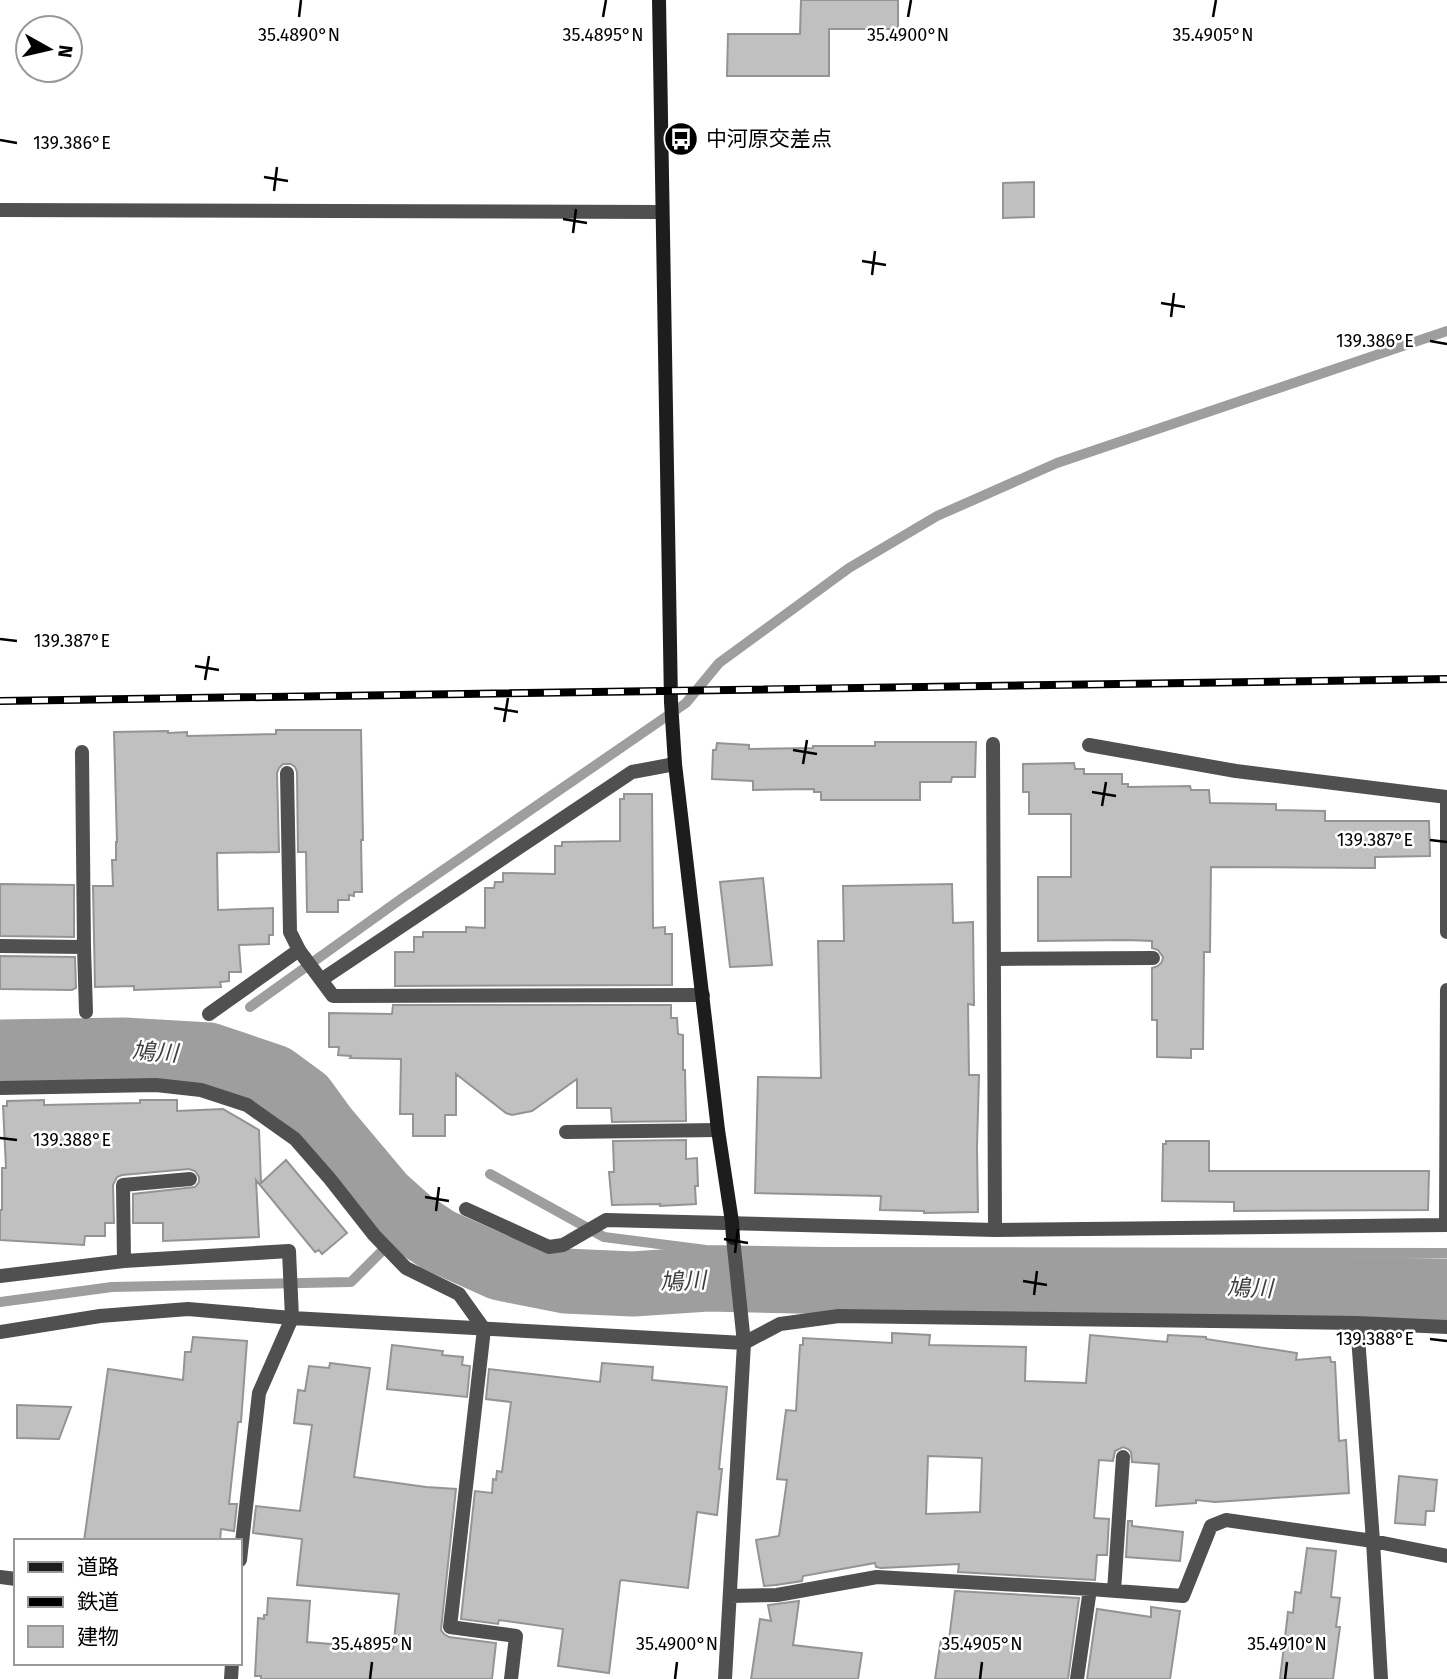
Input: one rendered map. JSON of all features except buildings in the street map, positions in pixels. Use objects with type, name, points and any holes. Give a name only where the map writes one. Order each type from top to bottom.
[{"type":"street","points":[[659,0],[673,737],[718,1130],[732,1222],[744,1343],[725,1679]]},
{"type":"street","points":[[0,210],[661,212]]},
{"type":"street","points":[[993,744],[995,1230]]},
{"type":"street","points":[[1089,745],[1236,771],[1447,797],[1447,932]]},
{"type":"street","points":[[82,752],[86,1012]]},
{"type":"street","points":[[319,977],[632,772],[675,764]]},
{"type":"street","points":[[287,774],[290,932],[302,954],[334,996],[702,995]]},
{"type":"street","points":[[0,946],[84,947]]},
{"type":"street","points":[[209,1014],[302,954]]},
{"type":"street","points":[[994,959],[1153,958]]},
{"type":"street","points":[[466,1209],[549,1247],[563,1245],[606,1220],[995,1230],[1447,1225],[1447,990]]},
{"type":"street","points":[[0,1088],[156,1085],[201,1090],[247,1105],[295,1139],[374,1235],[406,1269],[459,1294],[484,1329],[450,1627],[516,1636],[511,1679]]},
{"type":"street","points":[[566,1132],[718,1130]]},
{"type":"street","points":[[124,1261],[123,1185],[190,1179]]},
{"type":"street","points":[[0,1276],[124,1261],[289,1251],[292,1318],[259,1393],[242,1542]]},
{"type":"street","points":[[0,1332],[100,1316],[188,1309],[292,1318],[744,1343],[780,1324],[839,1316],[1357,1323],[1447,1327]]},
{"type":"street","points":[[1357,1323],[1381,1679]]},
{"type":"street","points":[[1114,1591],[1123,1458]]},
{"type":"street","points":[[730,1596],[777,1595],[877,1577],[1183,1596],[1212,1526],[1226,1520],[1373,1541],[1447,1556]]},
{"type":"street","points":[[1077,1679],[1090,1589]]},
{"type":"waterway","points":[[250,1007],[401,899],[686,703],[719,663],[849,568],[937,516],[1057,463],[1447,331]]},
{"type":"waterway","points":[[192,1054],[212,1038]]},
{"type":"waterway","name":"鳩川","points":[[0,1052],[123,1050],[209,1055],[274,1077],[304,1099],[383,1197],[411,1222],[438,1240],[500,1268],[565,1281],[633,1284],[707,1279],[1447,1291]]},
{"type":"waterway","points":[[490,1174],[604,1237],[706,1250],[1447,1253]]},
{"type":"waterway","points":[[0,1302],[112,1287],[351,1282],[411,1222]]},
{"type":"railway","points":[[0,701],[1447,679]]},
{"type":"place","name":"中河原交差点","points":[[681,139]]}]
